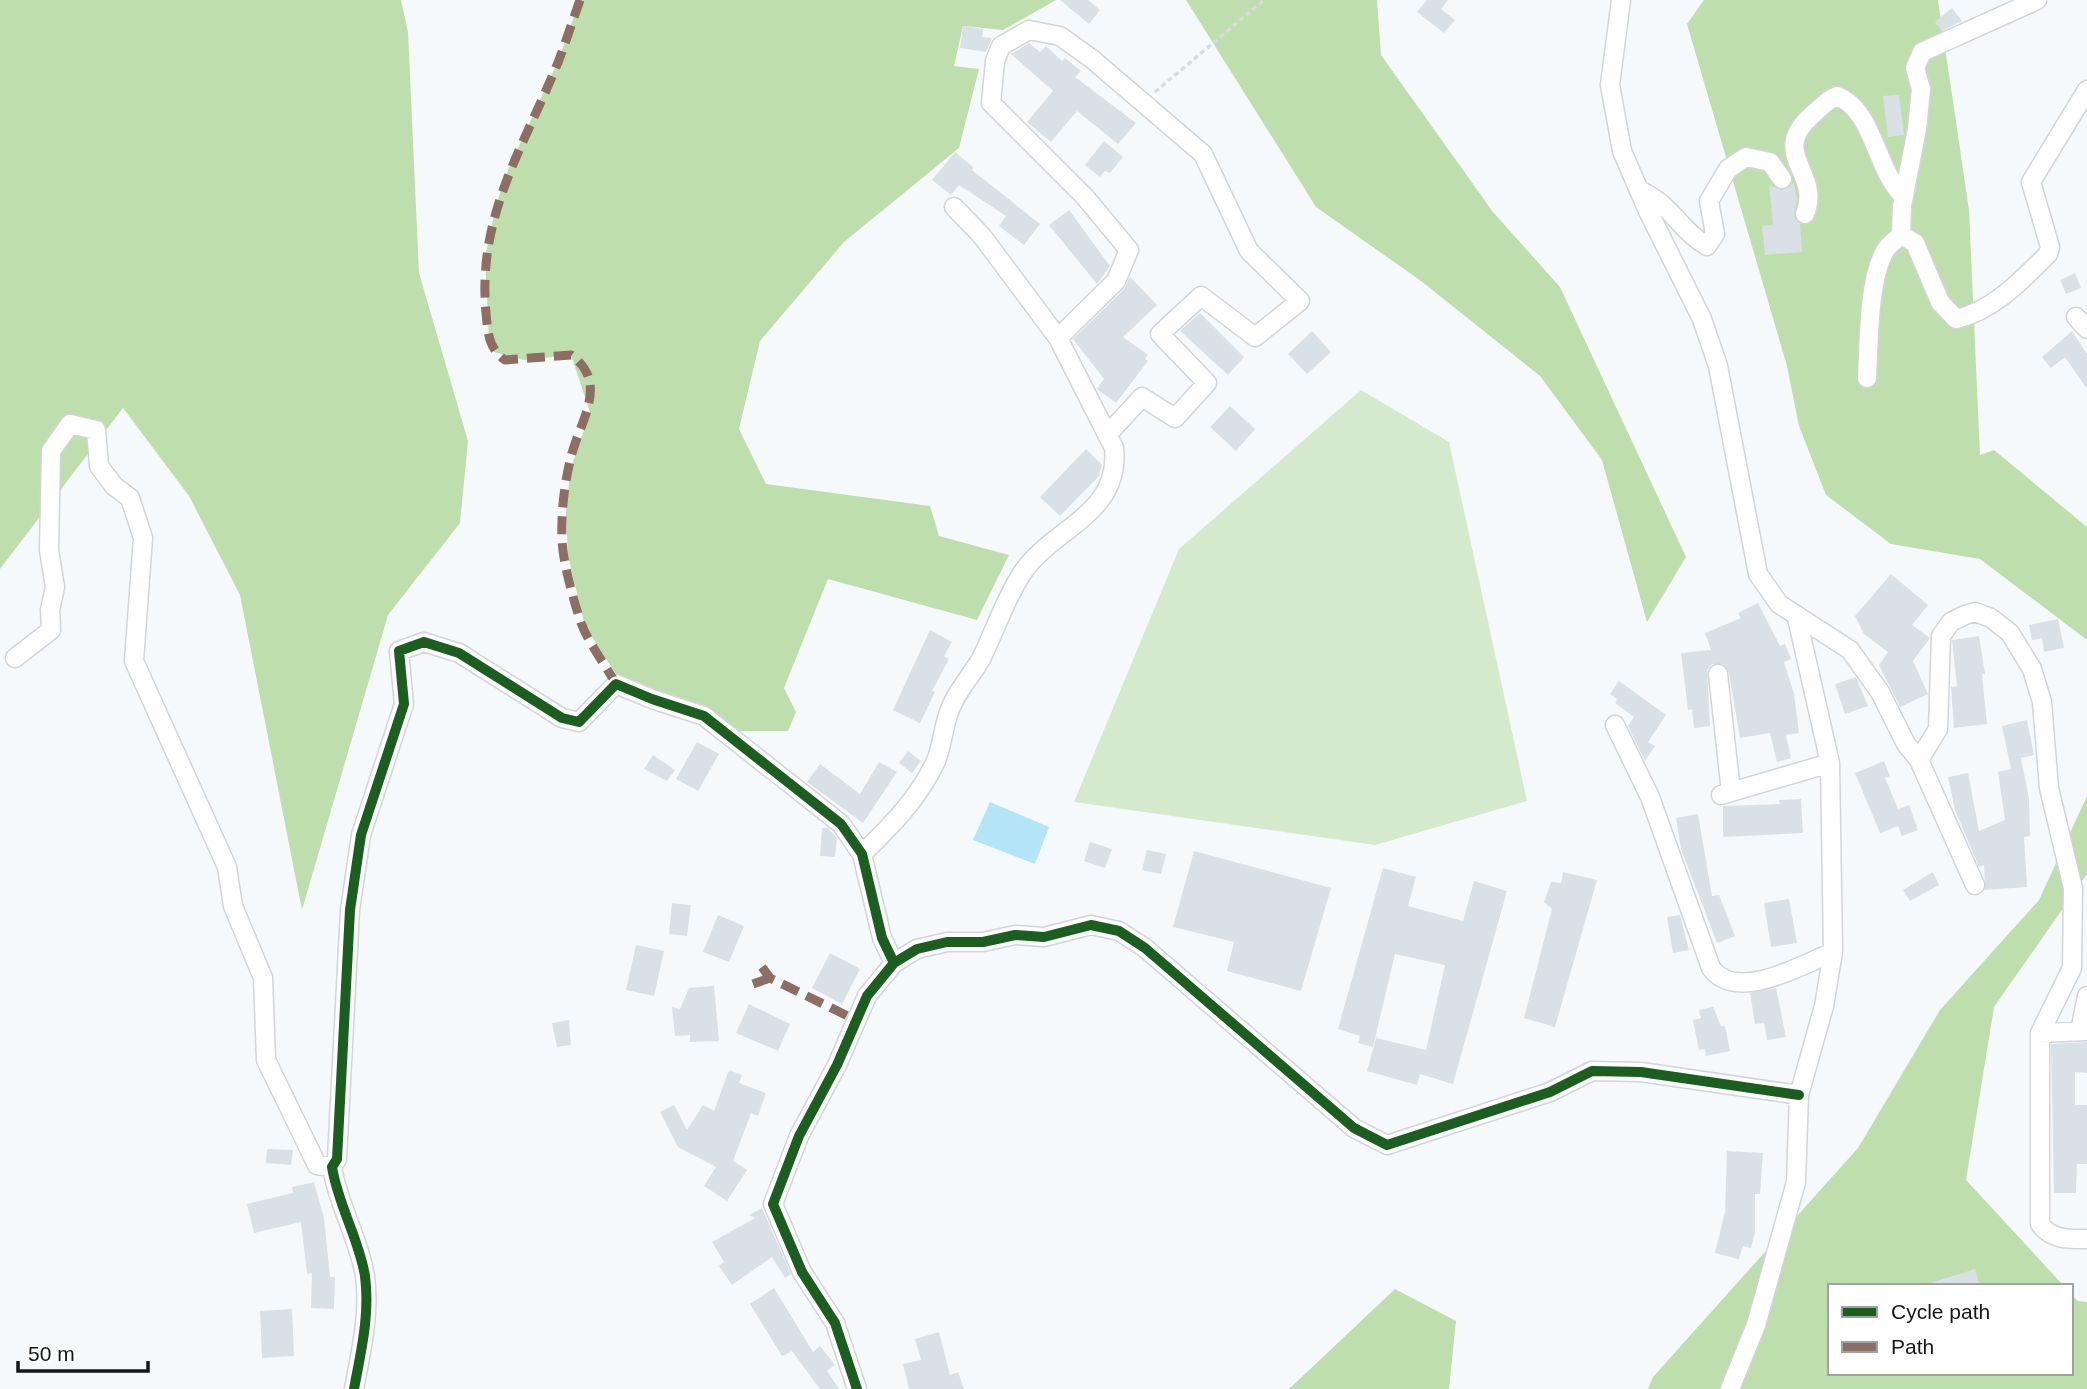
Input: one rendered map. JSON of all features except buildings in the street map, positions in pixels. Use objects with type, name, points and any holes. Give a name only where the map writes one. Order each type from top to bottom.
[{"type":"street","points":[[1621,0],[1610,85],[1622,151],[1702,319],[1718,366],[1758,574],[1779,604],[1850,650],[1880,692],[1906,744],[1919,760],[1975,885]]},
{"type":"street","points":[[1867,378],[1874,293],[1885,251],[1900,235],[1917,129],[1920,89],[1915,68],[1922,52],[2037,0]]},
{"type":"street","points":[[1058,338],[1116,281],[1129,250],[1085,197],[991,103],[995,61],[1001,46],[1018,34],[1035,29],[1060,36],[1143,102],[1202,154],[1249,251],[1300,301],[1255,337],[1201,296],[1160,334],[1208,383],[1175,418],[1142,397],[1107,435]]},
{"type":"street","points":[[1900,235],[1915,243],[1940,302],[1956,319],[1966,317],[2009,292],[2048,254],[2050,247],[2031,182],[2087,90]]},
{"type":"street","points":[[1805,214],[1809,204],[1806,182],[1793,147],[1794,134],[1824,101],[1838,96],[1857,108],[1891,184],[1904,197]]},
{"type":"street","points":[[1639,190],[1660,200],[1692,237],[1707,246],[1715,234],[1709,201],[1728,169],[1746,157],[1770,162],[1782,179]]},
{"type":"street","points":[[862,854],[899,818],[935,763],[951,706],[981,659],[1021,574],[1047,544],[1088,516],[1099,502],[1115,464],[1114,448],[1058,338],[982,236],[954,207]]},
{"type":"street","points":[[15,658],[51,630],[50,610],[55,587],[49,550],[51,451],[70,424],[96,430],[99,466],[114,486],[130,498],[143,538],[134,661],[227,867],[233,906],[263,978],[266,1060],[317,1165],[332,1167]]},
{"type":"street","points":[[1919,760],[1938,729],[1941,636],[1951,622],[1965,615],[1975,612],[1991,618],[2011,633],[2036,680],[2042,702],[2049,788],[2073,888],[2072,968],[2040,1033],[2040,1224],[2045,1232],[2061,1238],[2087,1239]]},
{"type":"street","points":[[1730,1389],[1756,1325],[1796,1182],[1799,1095],[1824,1006],[1833,952],[1830,763],[1797,618]]},
{"type":"street","points":[[354,1389],[368,1320],[365,1274],[335,1188],[332,1167],[337,1159],[343,1084],[351,910],[361,835],[404,704],[399,651],[424,642],[459,653],[562,718],[579,722],[616,684],[704,716],[841,824],[862,854],[882,938],[894,963]]},
{"type":"street","points":[[1718,674],[1726,794],[1830,763]]},
{"type":"street","points":[[1615,725],[1650,797],[1711,968],[1719,979],[1732,983],[1769,979],[1833,952]]},
{"type":"street","points":[[857,1389],[835,1323],[802,1272],[774,1204],[799,1136],[837,1065],[867,996],[894,963],[916,949],[947,942],[983,942],[1015,935],[1044,937],[1091,925],[1119,931],[1145,948],[1354,1128],[1387,1145],[1550,1092],[1592,1071],[1641,1072],[1799,1095]]},
{"type":"street","points":[[2040,1033],[2084,1031],[2087,996]]},
{"type":"path","points":[[1143,102],[1264,0]]},
{"type":"green space","points":[[0,0],[401,0],[408,32],[419,273],[468,441],[460,523],[388,615],[302,910],[240,595],[189,496],[123,408],[0,569]]},
{"type":"green space","points":[[580,0],[1056,0],[1003,30],[963,26],[954,66],[979,69],[959,148],[844,242],[760,341],[739,429],[766,484],[930,506],[939,536],[1009,555],[977,620],[828,579],[784,688],[796,712],[788,731],[741,731],[686,702],[621,682],[585,626],[568,556],[566,512],[571,468],[590,412],[571,355],[524,360],[494,352],[489,340],[485,257],[497,202],[508,170],[558,61]]},
{"type":"green space","points":[[1186,0],[1377,0],[1381,55],[1493,212],[1560,287],[1686,557],[1647,622],[1602,460],[1540,376],[1421,281],[1316,207]]},
{"type":"green space","points":[[1704,0],[1938,0],[1969,210],[1980,455],[1994,450],[2087,527],[2087,640],[1980,559],[1891,544],[1826,495],[1799,426],[1787,366],[1687,24]]},
{"type":"green space","points":[[1361,390],[1449,442],[1527,801],[1375,845],[1074,802],[1179,549]]},
{"type":"green space","points":[[2087,796],[2087,874],[1994,1007],[1966,1180],[2062,1284],[1828,1284],[1828,1375],[2073,1375],[2073,1296],[2078,1301],[2087,1302],[2087,1389],[1648,1389],[1653,1377],[1858,1148],[1940,1010],[2039,900]]},
{"type":"green space","points":[[1395,1289],[1456,1321],[1449,1389],[1289,1389]]},
{"type":"water","points":[[990,802],[1049,827],[1035,864],[973,840]]},
{"type":"marked path","points":[[580,0],[559,60],[518,152],[496,213],[485,278],[486,313],[492,345],[505,360],[571,355],[583,366],[589,378],[588,405],[568,471],[562,540],[569,582],[581,623],[616,684]]},
{"type":"marked path","points":[[762,967],[770,978],[856,1020]]},
{"type":"marked path","points":[[753,984],[770,978]]},
{"type":"cycle path","points":[[354,1389],[366,1319],[365,1276],[332,1167],[337,1159],[350,910],[361,835],[404,704],[399,651],[424,642],[459,653],[562,718],[579,722],[616,684],[704,716],[841,824],[862,854],[882,938],[894,963]]},
{"type":"cycle path","points":[[857,1389],[835,1323],[802,1272],[773,1204],[799,1136],[837,1065],[867,996],[894,963],[917,949],[947,942],[983,942],[1015,935],[1044,937],[1091,925],[1119,931],[1145,948],[1354,1128],[1387,1145],[1550,1092],[1592,1071],[1641,1072],[1799,1095]]}]
